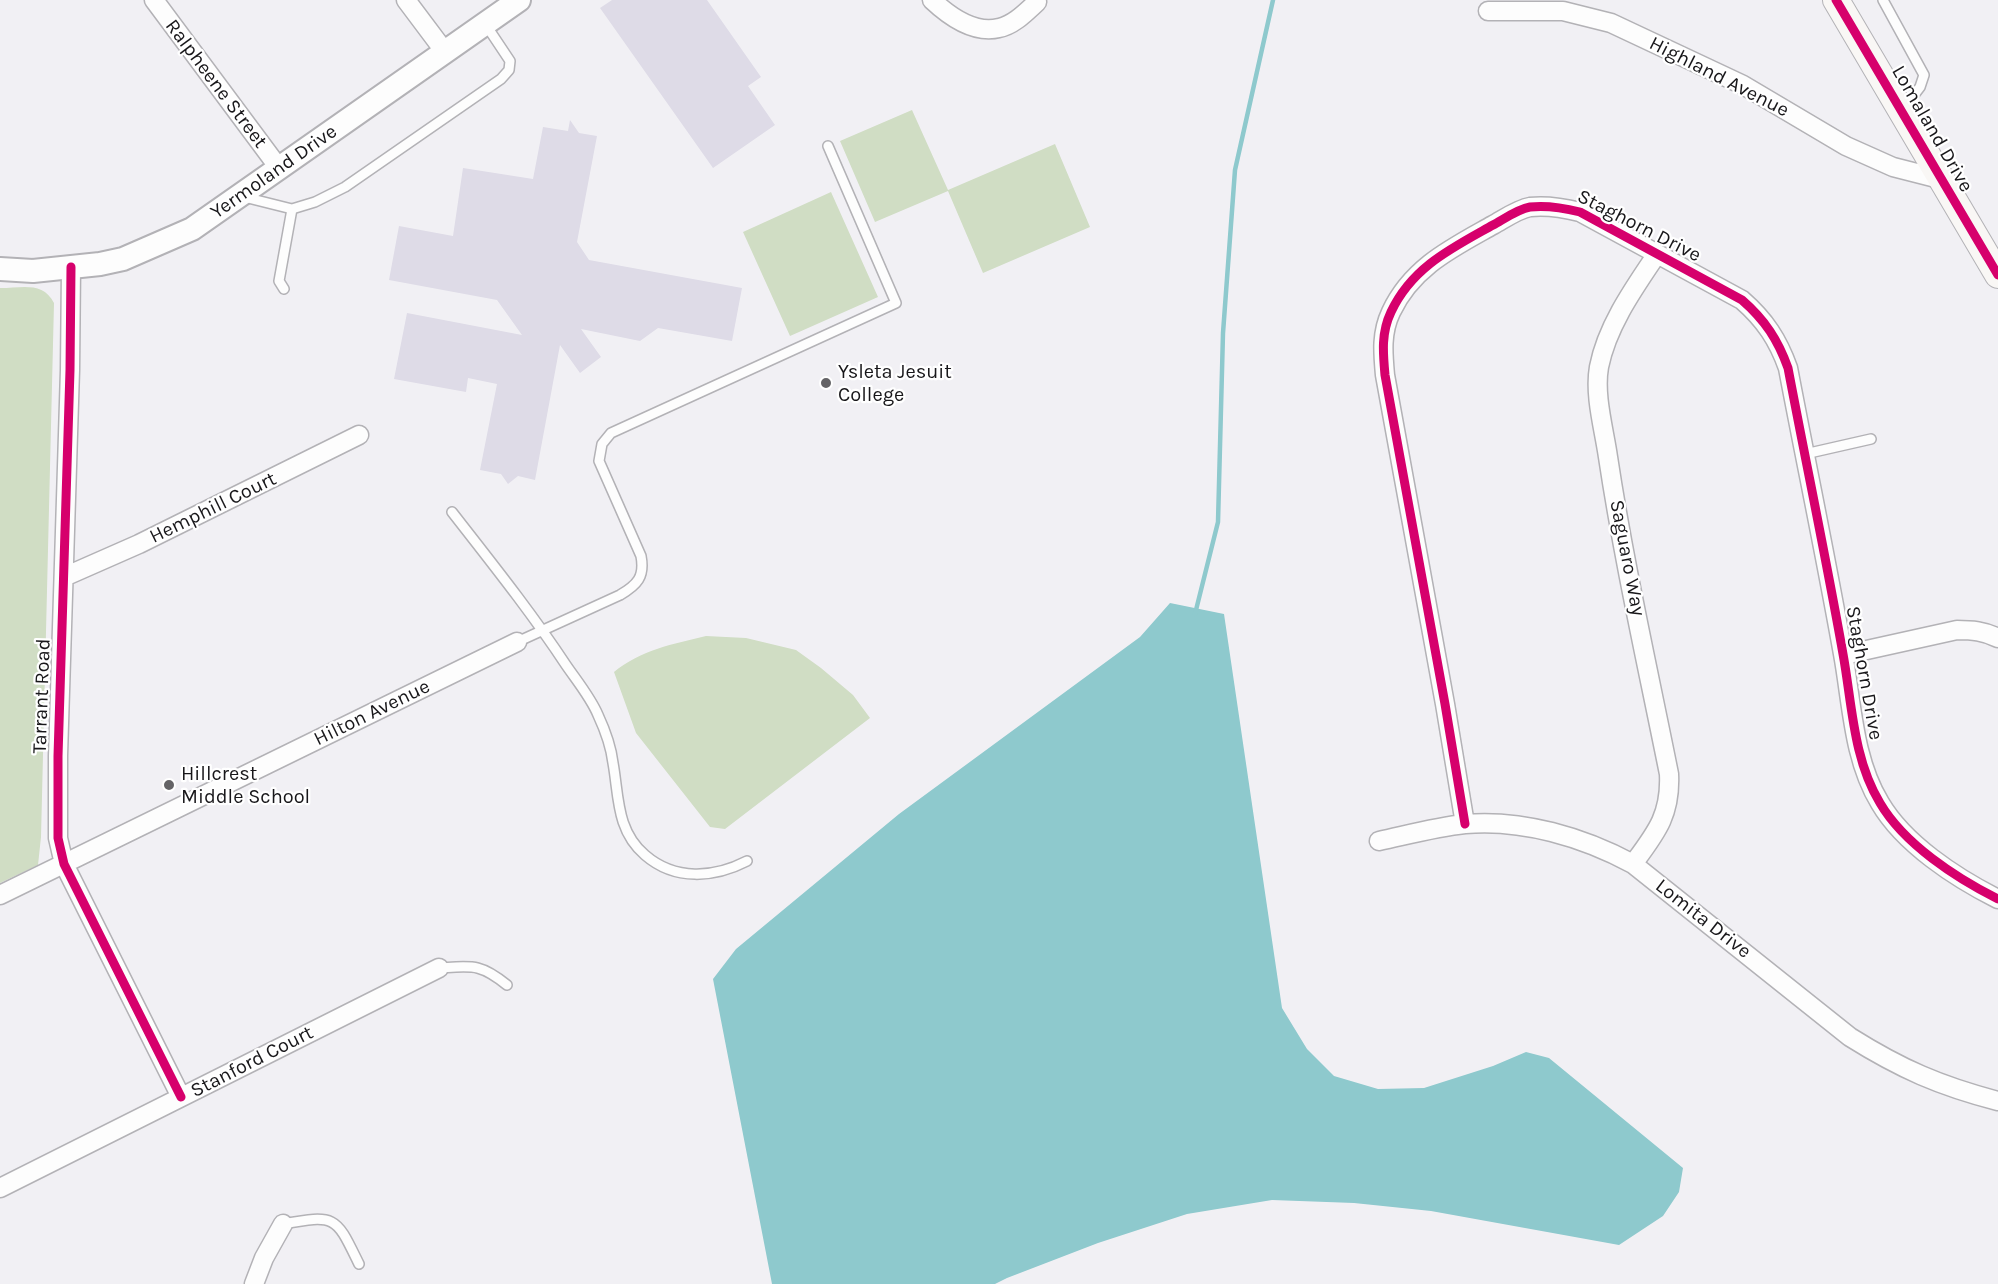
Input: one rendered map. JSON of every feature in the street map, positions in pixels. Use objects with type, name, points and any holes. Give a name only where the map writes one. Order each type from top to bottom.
[{"type":"main road","name":"Lomaland Drive","points":[[1836,0],[1998,275]]},
{"type":"street","name":"Ralpheene Street","points":[[154,0],[279,168]]},
{"type":"street","points":[[406,0],[445,52]]},
{"type":"street","name":"Yermoland Drive","points":[[0,269],[33,271],[100,264],[123,259],[192,229],[519,0]]},
{"type":"street","points":[[932,0],[958,20],[984,29],[998,29],[1009,24],[1037,2]]},
{"type":"street","name":"Highland Avenue","points":[[1488,11],[1563,11],[1611,23],[1743,85],[1846,146],[1893,167],[1940,179]]},
{"type":"street","name":"Staghorn Drive","points":[[1465,824],[1385,375],[1382,349],[1384,332],[1390,314],[1402,292],[1431,261],[1528,207],[1562,207],[1580,212],[1742,300],[1758,314],[1773,333],[1788,368],[1844,655],[1862,762],[1869,784],[1881,805],[1896,824],[1925,852],[1953,874],[1998,899]]},
{"type":"street","name":"Saguaro Way","points":[[1633,864],[1660,826],[1667,810],[1670,792],[1669,774],[1611,476],[1599,394],[1599,369],[1605,345],[1616,321],[1657,254]]},
{"type":"street","name":"Tarrant Road","points":[[71,267],[58,756],[58,838],[64,864],[181,1097]]},
{"type":"street","name":"Hemphill Court","points":[[64,577],[149,539],[359,435]]},
{"type":"street","points":[[1844,655],[1957,630],[1972,630],[1998,638]]},
{"type":"street","name":"Hilton Avenue","points":[[0,896],[517,642]]},
{"type":"street","name":"Lomita Drive","points":[[1379,841],[1465,824],[1494,824],[1552,832],[1586,842],[1633,864],[1850,1037],[1885,1059],[1923,1077],[1998,1101]]},
{"type":"street","name":"Stanford Court","points":[[0,1188],[439,968]]},
{"type":"street","points":[[254,1284],[264,1258],[283,1224]]},
{"type":"lane","points":[[1883,0],[1923,75],[1920,87],[1901,112]]},
{"type":"lane","points":[[239,196],[292,208],[315,202],[345,187],[501,79],[509,70],[510,61],[485,24]]},
{"type":"lane","points":[[517,642],[620,595],[634,586],[641,577],[643,567],[641,556],[599,460],[602,444],[611,433],[896,303],[828,146]]},
{"type":"lane","points":[[284,289],[279,281],[292,208]]},
{"type":"lane","points":[[1804,454],[1871,439]]},
{"type":"lane","points":[[452,512],[543,631],[597,711],[613,760],[622,823],[634,843],[645,855],[676,872],[714,874],[747,861]]},
{"type":"lane","points":[[439,968],[473,966],[490,971],[507,986]]},
{"type":"lane","points":[[283,1224],[309,1219],[329,1220],[341,1228],[359,1264]]},
{"type":"green space","points":[[912,110],[948,190],[1055,144],[1090,227],[983,273],[948,191],[875,222],[840,141]]},
{"type":"green space","points":[[831,192],[878,297],[790,336],[743,232]]},
{"type":"green space","points":[[31,287],[44,291],[54,303],[41,837],[38,865],[0,883],[0,288]]},
{"type":"green space","points":[[706,636],[746,638],[796,650],[853,695],[870,718],[725,829],[710,827],[636,733],[614,672],[646,653]]},
{"type":"water","points":[[1170,603],[1224,614],[1282,1008],[1307,1049],[1334,1076],[1378,1089],[1424,1088],[1493,1066],[1526,1052],[1549,1058],[1683,1168],[1679,1192],[1663,1216],[1619,1245],[1431,1211],[1354,1203],[1272,1200],[1187,1214],[1098,1243],[995,1284],[772,1284],[713,979],[736,949],[899,814],[1140,637]]},
{"type":"building","points":[[612,0],[707,0],[761,77],[748,86],[775,125],[713,168],[600,8]]},
{"type":"building","points":[[570,120],[579,133],[597,136],[577,242],[589,260],[742,288],[732,341],[658,328],[640,341],[581,329],[601,357],[580,373],[560,345],[535,480],[518,476],[508,484],[501,474],[480,470],[497,384],[468,378],[466,392],[394,379],[407,313],[522,335],[497,300],[389,280],[399,226],[453,236],[463,168],[533,179],[543,127],[568,131]]},
{"type":"waterway","points":[[1195,614],[1218,522],[1223,333],[1235,170],[1273,0]]},
{"type":"cycle path","points":[[1836,0],[1998,275]]},
{"type":"cycle path","points":[[1465,824],[1385,375],[1384,335],[1391,312],[1400,296],[1434,260],[1511,214],[1536,206],[1555,207],[1580,212],[1742,300],[1770,331],[1788,368],[1855,730],[1871,786],[1890,818],[1917,846],[1965,881],[1998,899]]},
{"type":"cycle path","points":[[71,267],[58,756],[58,838],[64,864],[181,1097]]},
{"type":"place","name":"Ysleta Jesuit College","points":[[826,383]]},
{"type":"place","name":"Hillcrest Middle School","points":[[169,785]]}]
